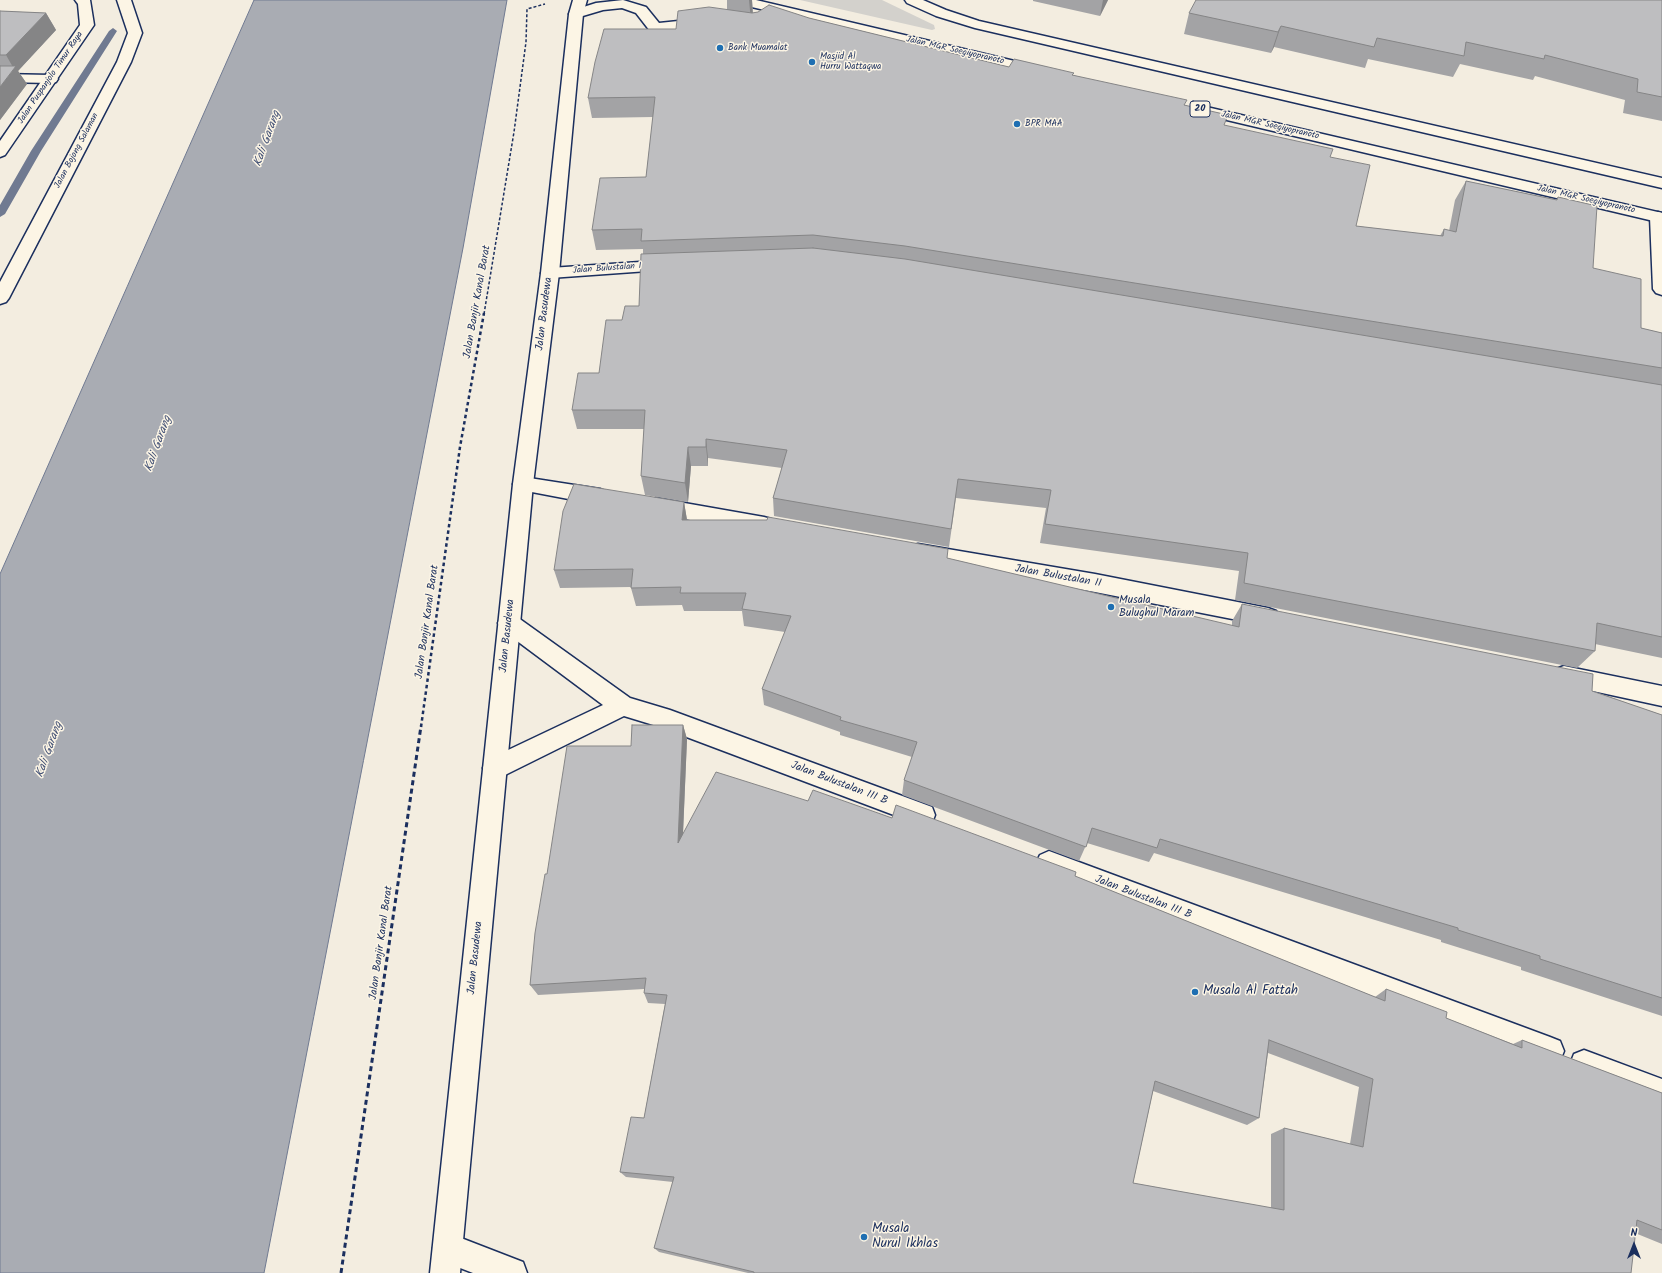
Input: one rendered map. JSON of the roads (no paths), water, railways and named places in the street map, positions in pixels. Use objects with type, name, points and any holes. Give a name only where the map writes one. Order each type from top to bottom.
[{"type":"main road","name":"Jalan Puspanjolo Timur Raya","points":[[0,152],[87,25],[85,2],[82,0]]},
{"type":"main road","name":"Jalan Bojong Salaman","points":[[0,298],[124,62],[135,34],[124,0]]},
{"type":"main road","name":"Jalan MGR Soegiyopranoto","points":[[739,0],[1052,74]]},
{"type":"main road","points":[[912,0],[941,14],[975,24],[1662,183]]},
{"type":"main road","points":[[578,7],[623,4],[641,10],[654,28],[711,21],[718,22]]},
{"type":"main road","name":"Jalan Basudewa","points":[[446,1260],[523,484],[550,273],[578,7]]},
{"type":"main road","points":[[764,20],[781,10]]},
{"type":"main road","points":[[0,78],[51,79]]},
{"type":"main road","name":"Jalan MGR Soegiyopranoto","points":[[1184,105],[1660,218]]},
{"type":"main road","points":[[1660,218],[1662,289]]},
{"type":"main road","name":"Jalan Bulustalan I","points":[[550,273],[683,265]]},
{"type":"main road","points":[[523,484],[616,499]]},
{"type":"main road","points":[[639,503],[780,528]]},
{"type":"main road","name":"Jalan Bulustalan II","points":[[898,548],[1095,583],[1289,622]]},
{"type":"main road","name":"Jalan Bulustalan III B","points":[[509,623],[622,706],[662,718],[946,824]]},
{"type":"main road","points":[[1546,672],[1662,696]]},
{"type":"main road","points":[[495,768],[622,706]]},
{"type":"main road","name":"Jalan Bulustalan III B","points":[[1028,855],[1662,1093]]},
{"type":"main road","points":[[446,1260],[512,1273]]},
{"type":"water","name":"Kali Garang","points":[[254,0],[507,0],[463,248],[264,1273],[0,1273],[0,574]]},
{"type":"waterway","points":[[0,214],[36,151],[113,31]]},
{"type":"place","name":"Bank Muamalat","points":[[720,48]]},
{"type":"place","name":"Masjid Al Hurru Wattaqwa","points":[[812,62]]},
{"type":"place","name":"BPR MAA","points":[[1017,124]]},
{"type":"place","name":"Musala Bulughul Maram","points":[[1111,607]]},
{"type":"place","name":"Musala Al Fattah","points":[[1195,992]]},
{"type":"place","name":"Musala Nurul Ikhlas","points":[[864,1237]]}]
